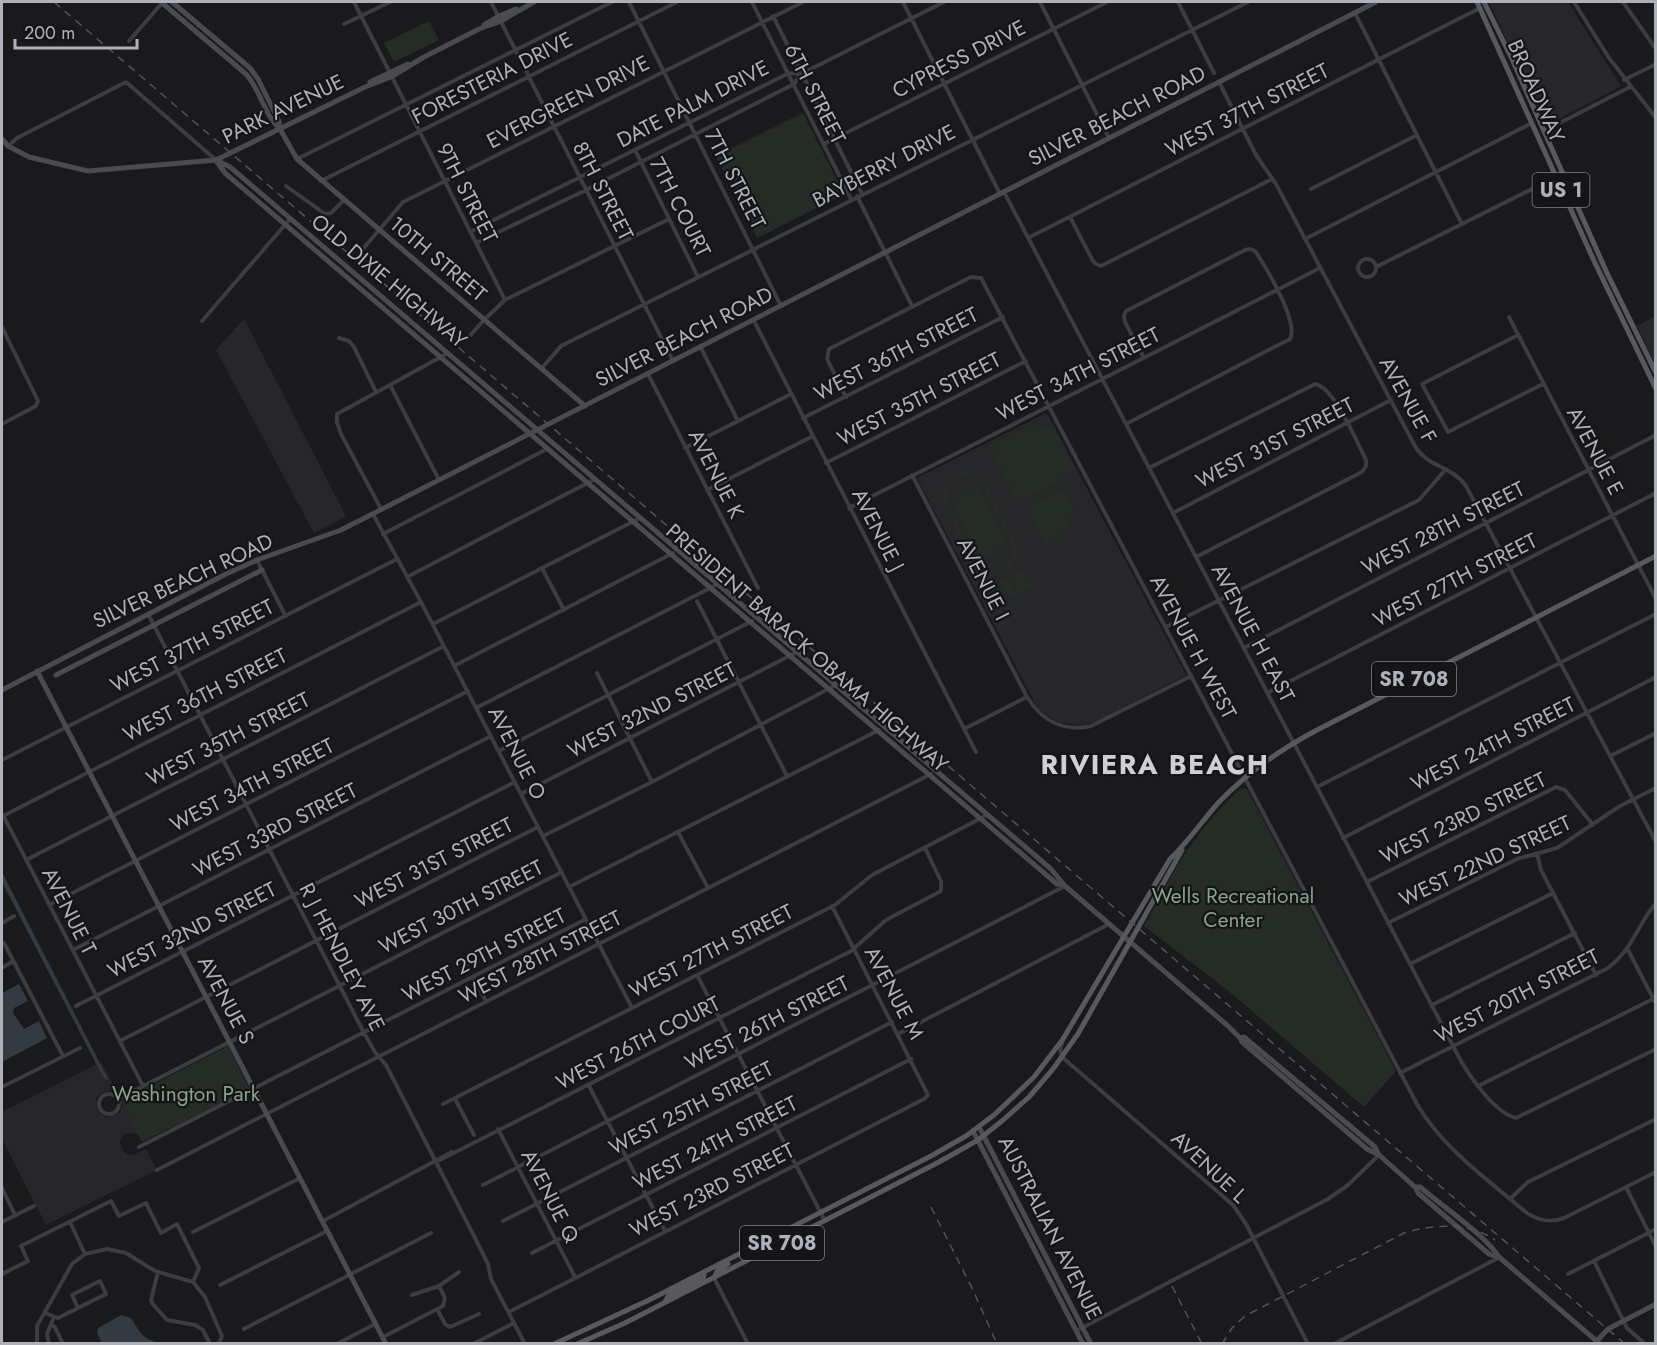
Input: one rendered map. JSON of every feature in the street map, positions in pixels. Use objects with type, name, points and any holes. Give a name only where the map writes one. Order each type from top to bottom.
[{"type":"main road","name":"10TH STREET","points":[[162,2],[246,74],[273,123],[280,129],[297,159],[585,406]]},
{"type":"main road","name":"10TH STREET","points":[[172,2],[250,68],[279,121],[280,129]]},
{"type":"main road","name":"PARK AVENUE","points":[[216,160],[534,2]]},
{"type":"main road","name":"SILVER BEACH ROAD","points":[[2,690],[148,614],[257,561],[341,530],[373,514],[1376,2]]},
{"type":"main road","name":"BROADWAY","points":[[1477,2],[1601,277],[1656,389]]},
{"type":"main road","name":"BROADWAY","points":[[1484,2],[1516,68],[1603,265],[1656,373]]},
{"type":"main road","points":[[1493,34],[1497,37],[1511,66],[1516,68]]},
{"type":"main road","points":[[1532,123],[1543,131]]},
{"type":"main road","points":[[2,139],[8,146],[29,157],[88,171],[216,160]]},
{"type":"main road","points":[[2,149],[8,146]]},
{"type":"main road","name":"OLD DIXIE HIGHWAY","points":[[216,160],[230,167],[448,353],[534,432]]},
{"type":"main road","name":"OLD DIXIE HIGHWAY","points":[[216,160],[225,173],[441,357],[534,432]]},
{"type":"main road","name":"PRESIDENT BARACK OBAMA HIGHWAY","points":[[534,432],[548,448],[588,483],[1057,884],[1064,885]]},
{"type":"main road","name":"PRESIDENT BARACK OBAMA HIGHWAY","points":[[534,432],[596,480],[885,726],[1051,869],[1064,885],[1240,1038],[1244,1037],[1279,1065],[1374,1147],[1415,1187],[1418,1193],[1489,1254],[1499,1257],[1597,1343]]},
{"type":"main road","name":"SR 708","points":[[554,1344],[751,1249],[931,1156],[976,1129],[1022,1090],[1046,1063],[1064,1039],[1170,859],[1184,846],[1212,810],[1245,778],[1293,742],[1656,556]]},
{"type":"main road","name":"SILVER BEACH ROAD","points":[[56,675],[262,570]]},
{"type":"main road","name":"AVENUE S","points":[[37,671],[385,1340]]},
{"type":"main road","name":"SR 708","points":[[577,1344],[714,1278],[981,1138],[1029,1097],[1078,1034],[1184,846]]},
{"type":"main road","name":"AUSTRALIAN AVENUE","points":[[976,1129],[1091,1344]]},
{"type":"main road","name":"AUSTRALIAN AVENUE","points":[[981,1138],[1083,1344]]},
{"type":"main road","points":[[714,1278],[717,1271],[750,1253],[751,1249]]},
{"type":"main road","points":[[664,1303],[668,1296],[703,1278],[705,1272]]},
{"type":"main road","points":[[1597,1343],[1606,1330],[1656,1304]]},
{"type":"street","points":[[129,41],[162,2]]},
{"type":"street","name":"9TH STREET","points":[[354,2],[505,300]]},
{"type":"street","points":[[344,24],[390,2]]},
{"type":"street","name":"8TH STREET","points":[[491,2],[673,361]]},
{"type":"street","points":[[297,159],[612,2]]},
{"type":"street","name":"7TH STREET","points":[[629,2],[782,306]]},
{"type":"street","name":"FORESTERIA DRIVE","points":[[321,181],[677,2]]},
{"type":"street","name":"6TH STREET","points":[[752,2],[851,199]]},
{"type":"street","name":"EVERGREEN DRIVE","points":[[362,249],[403,202],[803,2]]},
{"type":"street","name":"AVENUE H EAST","points":[[903,2],[972,139],[1028,238],[1453,1046],[1478,1086],[1509,1116],[1516,1118],[1656,1049]]},
{"type":"street","name":"DATE PALM DRIVE","points":[[476,243],[794,84],[801,74],[944,2]]},
{"type":"street","points":[[1040,2],[1109,139]]},
{"type":"street","name":"CYPRESS DRIVE","points":[[824,144],[1107,2]]},
{"type":"street","points":[[1178,2],[1214,74]]},
{"type":"street","name":"BAYBERRY DRIVE","points":[[541,369],[561,346],[1248,2]]},
{"type":"street","points":[[1574,2],[1624,80],[1656,118]]},
{"type":"street","points":[[1623,2],[1656,49]]},
{"type":"street","name":"WEST 37TH STREET","points":[[1028,238],[1480,8]]},
{"type":"street","points":[[1355,13],[1462,224]]},
{"type":"street","name":"6TH STREET","points":[[773,16],[862,194]]},
{"type":"street","points":[[1624,80],[1656,64]]},
{"type":"street","name":"DATE PALM DRIVE","points":[[470,232],[788,73],[801,74]]},
{"type":"street","points":[[8,146],[17,138],[126,82],[216,160]]},
{"type":"street","name":"AVENUE F","points":[[1219,82],[1256,155],[1272,178],[1422,456],[1431,464],[1446,469],[1462,480],[1656,842]]},
{"type":"street","points":[[1543,131],[1630,87]]},
{"type":"street","points":[[1305,239],[1532,123]]},
{"type":"street","points":[[1311,189],[1417,135]]},
{"type":"street","name":"7TH COURT","points":[[635,150],[698,277]]},
{"type":"street","points":[[1376,267],[1374,262],[1366,258],[1360,261],[1358,268],[1360,274],[1368,277],[1374,273],[1376,267],[1556,177]]},
{"type":"street","points":[[1070,217],[1092,261],[1101,266],[1272,178]]},
{"type":"street","points":[[286,186],[325,214],[334,211],[344,200]]},
{"type":"street","points":[[846,397],[827,358],[829,349],[912,306],[857,196]]},
{"type":"street","points":[[202,321],[290,219]]},
{"type":"street","points":[[467,339],[505,300],[669,219]]},
{"type":"street","points":[[1126,424],[1290,339],[1293,334],[1291,321],[1257,254],[1250,249],[1245,250],[1124,313],[1125,322],[1144,358]]},
{"type":"street","name":"WEST 34TH STREET","points":[[849,508],[1320,268]]},
{"type":"street","name":"AVENUE H WEST","points":[[912,306],[971,277],[978,276],[983,280],[1400,1073],[1418,1106],[1440,1137],[1529,1215],[1542,1220],[1552,1221],[1564,1218],[1626,1187]]},
{"type":"street","name":"WEST 36TH STREET","points":[[803,418],[1003,317]]},
{"type":"street","name":"AVENUE E","points":[[1509,317],[1656,599]]},
{"type":"street","name":"AVENUE J","points":[[754,321],[976,752]]},
{"type":"street","points":[[2,327],[38,398],[38,404],[2,424]]},
{"type":"street","points":[[1518,335],[1422,384],[1448,432],[1543,384]]},
{"type":"street","points":[[339,338],[349,341],[354,347],[376,392]]},
{"type":"street","points":[[701,348],[738,421]]},
{"type":"street","points":[[381,509],[341,434],[337,414],[448,353]]},
{"type":"street","name":"WEST 35TH STREET","points":[[826,463],[1026,361]]},
{"type":"street","name":"AVENUE K","points":[[648,374],[758,588]]},
{"type":"street","points":[[1149,468],[1315,384],[1322,386],[1333,398],[1347,423],[1366,460],[1364,470],[1196,557]]},
{"type":"street","points":[[390,385],[439,480]]},
{"type":"street","points":[[685,448],[791,394]]},
{"type":"street","name":"WEST 31ST STREET","points":[[1173,513],[1391,400]]},
{"type":"street","name":"WEST 28TH STREET","points":[[1244,648],[1656,435]]},
{"type":"street","name":"WEST 36TH STREET","points":[[707,490],[813,436]]},
{"type":"street","points":[[383,534],[548,448]]},
{"type":"street","points":[[1166,627],[1419,500],[1446,469]]},
{"type":"street","name":"AVENUE I","points":[[912,475],[1027,698]]},
{"type":"street","points":[[406,577],[596,480]]},
{"type":"street","name":"WEST 27TH STREET","points":[[1268,693],[1656,493]]},
{"type":"street","name":"AVENUE O","points":[[373,514],[433,624],[632,1008]]},
{"type":"street","points":[[433,624],[640,518]]},
{"type":"street","points":[[454,666],[679,550]]},
{"type":"street","name":"WEST 37TH STREET","points":[[2,760],[397,559]]},
{"type":"street","points":[[257,561],[285,615]]},
{"type":"street","points":[[542,568],[564,610]]},
{"type":"street","points":[[476,708],[718,584]]},
{"type":"street","points":[[698,601],[787,776]]},
{"type":"street","name":"WEST 36TH STREET","points":[[2,814],[421,602]]},
{"type":"street","name":"R J HENDLEY AVE","points":[[148,614],[364,1033],[379,1056],[436,1162],[484,1255],[491,1279],[525,1344]]},
{"type":"street","points":[[1317,787],[1656,614]]},
{"type":"street","points":[[499,751],[758,618]]},
{"type":"street","name":"WEST 35TH STREET","points":[[26,860],[444,646]]},
{"type":"street","name":"WEST 32ND STREET","points":[[521,794],[797,652]]},
{"type":"street","points":[[597,673],[652,782]]},
{"type":"street","points":[[964,729],[1027,698],[1037,711],[1052,722],[1071,728],[1085,728],[1098,724],[1191,676]]},
{"type":"street","name":"WEST 24TH STREET","points":[[1344,838],[1656,677]]},
{"type":"street","name":"WEST 31ST STREET","points":[[543,836],[652,782],[836,685]]},
{"type":"street","name":"WEST 34TH STREET","points":[[49,905],[468,691]]},
{"type":"street","name":"WEST 30TH STREET","points":[[569,887],[885,726]]},
{"type":"street","points":[[1610,756],[1656,733]]},
{"type":"street","name":"WEST 33RD STREET","points":[[73,950],[491,736]]},
{"type":"street","name":"WEST 28TH STREET","points":[[157,1170],[937,771]]},
{"type":"street","name":"WEST 32ND STREET","points":[[76,1006],[515,782]]},
{"type":"street","name":"WEST 23RD STREET","points":[[1367,882],[1557,787],[1565,790],[1593,825]]},
{"type":"street","name":"WEST 22ND STREET","points":[[1388,923],[1517,859],[1557,848],[1656,788]]},
{"type":"street","name":"AVENUE T","points":[[2,814],[143,1086]]},
{"type":"street","name":"WEST 27TH STREET","points":[[443,1104],[832,906],[872,875],[987,815]]},
{"type":"street","name":"WEST 31ST STREET","points":[[120,1041],[538,827]]},
{"type":"street","points":[[678,832],[708,888]]},
{"type":"street","name":"WEST 26TH COURT","points":[[323,1221],[854,949],[886,920],[941,891],[942,881],[925,848]]},
{"type":"street","points":[[1538,854],[1542,870],[1596,975]]},
{"type":"street","name":"WEST 30TH STREET","points":[[118,1099],[562,872]]},
{"type":"street","name":"WEST 26TH STREET","points":[[483,1185],[873,986],[1064,885]]},
{"type":"street","points":[[1410,964],[1553,892]]},
{"type":"street","name":"WEST 20TH STREET","points":[[1400,1073],[1596,975],[1614,963],[1627,948],[1656,903]]},
{"type":"street","name":"AVENUE M","points":[[832,906],[928,1095]]},
{"type":"street","points":[[2,922],[14,916]]},
{"type":"street","name":"WEST 29TH STREET","points":[[139,1147],[586,920]]},
{"type":"street","points":[[898,1034],[1109,924]]},
{"type":"street","points":[[1432,1005],[1575,933]]},
{"type":"street","points":[[4,943],[63,1056]]},
{"type":"street","points":[[1627,948],[1656,1005]]},
{"type":"street","points":[[2,968],[13,962]]},
{"type":"street","points":[[697,975],[825,1221]]},
{"type":"street","points":[[473,977],[486,1002]]},
{"type":"street","points":[[1478,1086],[1653,999]]},
{"type":"street","name":"WEST 25TH STREET","points":[[502,1221],[892,1022]]},
{"type":"street","points":[[1062,1057],[1060,1050],[1064,1039]]},
{"type":"street","points":[[2,1087],[80,1048]]},
{"type":"street","name":"AVENUE L","points":[[1062,1057],[1233,1205],[1253,1238],[1308,1344]]},
{"type":"street","name":"WEST 24TH STREET","points":[[532,1253],[911,1059]]},
{"type":"street","points":[[589,1085],[665,1231]]},
{"type":"street","points":[[110,1094],[118,1099],[118,1106],[114,1112],[106,1113],[100,1108],[99,1102],[103,1096],[110,1094]]},
{"type":"street","name":"WEST 23RD STREET","points":[[509,1312],[928,1095]]},
{"type":"street","points":[[455,1099],[474,1135]]},
{"type":"street","points":[[1510,1199],[1528,1182],[1656,1119]]},
{"type":"street","name":"AVENUE Q","points":[[499,1130],[575,1277]]},
{"type":"street","points":[[1076,1330],[1338,1192],[1380,1155]]},
{"type":"street","points":[[1656,1172],[1626,1187],[1656,1247]]},
{"type":"street","points":[[193,1232],[300,1178]]},
{"type":"street","points":[[2,1188],[15,1215]]},
{"type":"street","points":[[2,1274],[28,1261],[21,1246],[111,1201],[119,1216],[146,1203],[161,1233],[177,1224],[199,1268],[193,1282]]},
{"type":"street","points":[[2,1222],[34,1206]]},
{"type":"street","points":[[70,1222],[85,1254]]},
{"type":"street","points":[[1568,1274],[1656,1229]]},
{"type":"street","points":[[220,1285],[328,1230]]},
{"type":"street","points":[[243,1329],[431,1233]]},
{"type":"street","points":[[31,1344],[37,1343],[37,1326],[69,1269],[85,1254],[102,1249],[126,1252],[158,1272],[193,1282],[205,1298],[222,1336],[220,1342],[216,1344]]},
{"type":"street","points":[[1334,1344],[1499,1257]]},
{"type":"street","points":[[1594,1261],[1622,1320],[1627,1328],[1645,1344]]},
{"type":"street","points":[[158,1272],[152,1303],[167,1320],[203,1330],[210,1344]]},
{"type":"street","points":[[412,1295],[439,1286],[459,1272]]},
{"type":"street","points":[[714,1278],[748,1344]]},
{"type":"street","points":[[45,1313],[58,1318],[78,1308],[106,1294],[100,1281],[72,1295],[78,1308]]},
{"type":"street","points":[[385,1340],[437,1310],[446,1302],[439,1286]]},
{"type":"street","points":[[437,1310],[445,1324],[450,1327],[479,1314]]},
{"type":"street","points":[[49,1344],[47,1334],[54,1317]]},
{"type":"street","points":[[338,1343],[376,1323]]},
{"type":"street","points":[[473,1344],[514,1323]]},
{"type":"street","points":[[51,1325],[55,1327],[63,1344]]},
{"type":"shaded area","points":[[1489,2],[1568,2],[1621,86],[1546,126]]},
{"type":"shaded area","points":[[1655,316],[1655,364],[1637,326]]},
{"type":"shaded area","points":[[244,319],[346,516],[314,533],[216,350]]},
{"type":"shaded area","points":[[1044,414],[1048,415],[1186,675],[1095,722],[1082,725],[1059,723],[1038,709],[917,478]]},
{"type":"shaded area","points":[[2,872],[107,1080],[103,1077],[2,882]]},
{"type":"shaded area","points":[[19,984],[28,1001],[14,1008],[13,1013],[24,1029],[39,1021],[47,1038],[2,1062],[2,993]]},
{"type":"shaded area","points":[[101,1062],[117,1091],[101,1093],[96,1099],[100,1113],[106,1117],[113,1116],[120,1112],[123,1104],[139,1135],[131,1133],[121,1137],[122,1148],[126,1154],[133,1155],[146,1149],[157,1170],[46,1225],[2,1139],[2,1112]]},
{"type":"shaded area","points":[[121,1315],[131,1318],[145,1337],[159,1343],[102,1343],[97,1333],[98,1328]]},
{"type":"green space","points":[[429,21],[439,40],[394,62],[384,43]]},
{"type":"green space","points":[[803,113],[844,194],[757,238],[716,156]]},
{"type":"green space","points":[[1030,424],[1055,431],[1074,468],[1053,484],[1023,499],[1015,497],[989,445]]},
{"type":"green space","points":[[973,473],[985,482],[1016,543],[1015,560],[1008,569],[1000,573],[992,574],[984,571],[973,561],[944,503],[944,487],[957,474]],"holes":[[[966,476],[975,478],[982,484],[1012,544],[1011,559],[1000,569],[988,569],[978,562],[947,501],[948,487],[953,481]]]},
{"type":"green space","points":[[978,486],[1008,545],[981,559],[951,500]]},
{"type":"green space","points":[[1064,488],[1072,505],[1070,521],[1061,535],[1047,546],[1029,507]]},
{"type":"green space","points":[[1025,569],[1034,586],[1019,594],[1010,577]]},
{"type":"green space","points":[[1008,578],[1017,595],[1008,600],[1000,582]]},
{"type":"green space","name":"Wells Recreational Center","points":[[1241,788],[1247,789],[1396,1071],[1364,1107],[1226,989],[1144,926],[1189,847],[1223,805]]},
{"type":"green space","name":"Washington Park","points":[[228,1046],[250,1089],[142,1142],[121,1101]]},
{"type":"railway","points":[[54,2],[1625,1344]]},
{"type":"railway","points":[[931,1207],[973,1290],[997,1344]]},
{"type":"railway","points":[[1222,1344],[1232,1328],[1245,1316],[1404,1233],[1451,1226],[1474,1230],[1495,1240]]},
{"type":"railway","points":[[1172,1286],[1202,1344]]},
{"type":"district","name":"RIVIERA BEACH","points":[[1155,764]]}]
